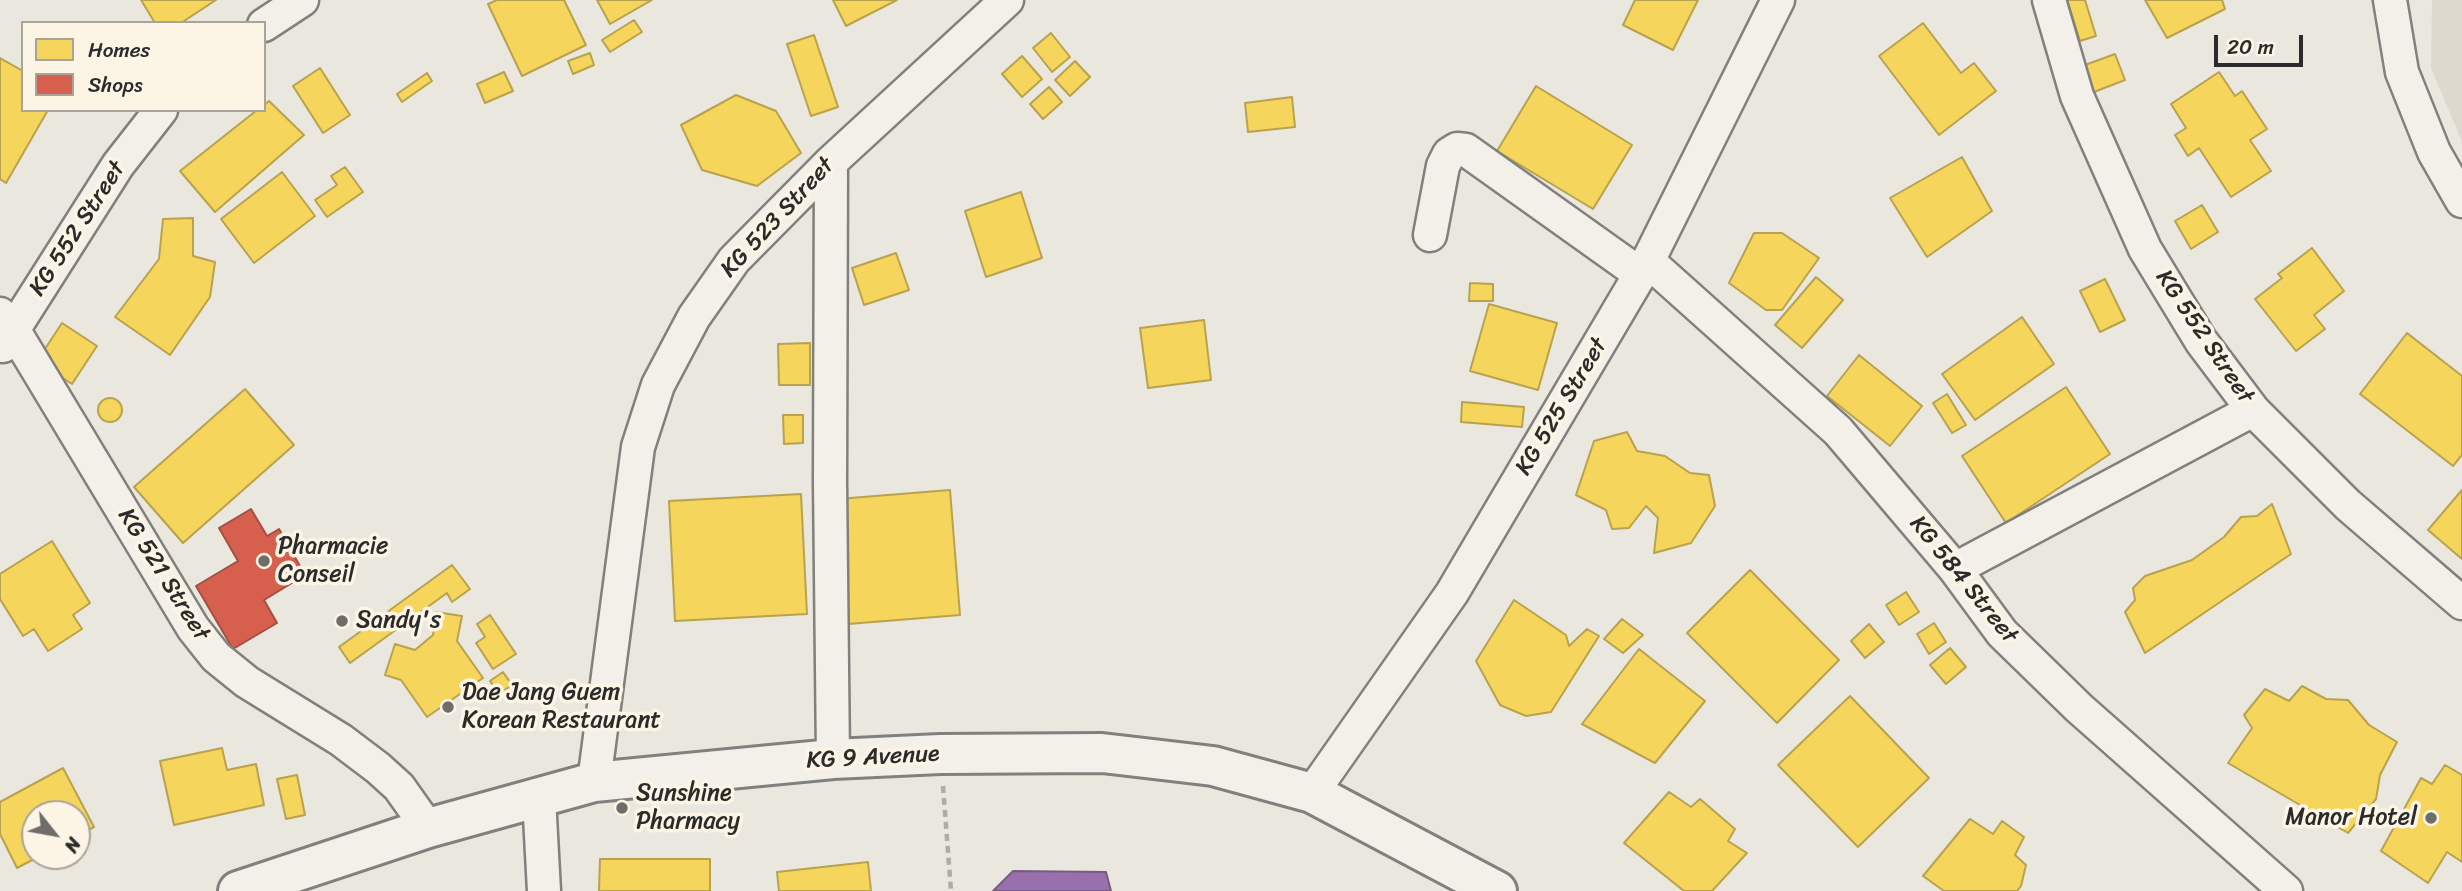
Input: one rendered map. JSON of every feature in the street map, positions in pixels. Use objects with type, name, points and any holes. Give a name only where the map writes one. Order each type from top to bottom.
[{"type":"main road","name":"KG 9 Avenue","points":[[238,891],[428,828],[594,782],[833,759],[940,754],[1102,753],[1213,766],[1312,793],[1497,891]]},
{"type":"street","points":[[266,24],[302,0]]},
{"type":"street","name":"KG 523 Street","points":[[594,782],[638,447],[658,385],[694,317],[733,260],[831,162],[1007,0]]},
{"type":"street","name":"KG 525 Street","points":[[1312,793],[1452,593],[1644,268],[1778,0]]},
{"type":"street","name":"KG 552 Street","points":[[2049,0],[2077,96],[2145,249],[2201,341],[2253,410],[2348,505],[2462,603]]},
{"type":"street","points":[[2390,0],[2402,72],[2434,152],[2462,201]]},
{"type":"street","name":"KG 552 Street","points":[[4,331],[118,165],[159,112]]},
{"type":"street","name":"KG 584 Street","points":[[1430,235],[1443,166],[1449,153],[1466,149],[1644,268],[1838,431],[1955,569],[2002,633],[2079,708],[2286,891]]},
{"type":"street","points":[[831,162],[830,495],[833,759]]},
{"type":"street","name":"KG 521 Street","points":[[4,331],[193,628],[216,657],[247,681],[341,740],[378,768],[398,787],[428,828]]},
{"type":"street","points":[[1955,569],[2253,410]]},
{"type":"street","points":[[539,797],[544,891]]},
{"type":"path","points":[[940,754],[951,891]]},
{"type":"shaded area","points":[[2432,0],[2462,0],[2462,142],[2431,68]]},
{"type":"building: Homes","points":[[141,0],[216,0],[184,21],[154,21]]},
{"type":"building: Homes","points":[[497,0],[564,0],[586,45],[522,76],[488,4]]},
{"type":"building: Homes","points":[[597,0],[652,0],[610,24]]},
{"type":"building: Homes","points":[[833,0],[897,0],[846,26]]},
{"type":"building: Homes","points":[[1635,0],[1698,0],[1673,50],[1623,25]]},
{"type":"building: Homes","points":[[2067,0],[2085,0],[2096,36],[2080,41]]},
{"type":"building: Homes","points":[[2145,0],[2222,0],[2225,9],[2167,38]]},
{"type":"building: Homes","points":[[634,20],[642,32],[610,52],[602,40]]},
{"type":"building: Homes","points":[[1923,23],[1961,73],[1974,63],[1996,91],[1939,135],[1879,56]]},
{"type":"building: Homes","points":[[1051,33],[1070,57],[1052,72],[1033,48]]},
{"type":"building: Homes","points":[[814,35],[838,107],[811,116],[787,44]]},
{"type":"building: Homes","points":[[590,53],[594,65],[573,74],[568,61]]},
{"type":"building: Homes","points":[[2115,54],[2125,80],[2094,92],[2085,65]]},
{"type":"building: Homes","points":[[1022,56],[1042,79],[1022,97],[1002,74]]},
{"type":"building: Homes","points":[[0,58],[21,70],[21,112],[47,112],[6,183],[0,179]]},
{"type":"building: Homes","points":[[1075,61],[1090,77],[1070,96],[1055,80]]},
{"type":"building: Homes","points":[[320,68],[350,115],[323,133],[293,86]]},
{"type":"building: Homes","points":[[504,72],[513,91],[485,103],[477,84]]},
{"type":"building: Homes","points":[[2219,72],[2235,96],[2242,91],[2267,129],[2250,140],[2271,171],[2231,197],[2199,148],[2188,156],[2175,135],[2186,128],[2171,104]]},
{"type":"building: Homes","points":[[427,73],[432,81],[402,102],[397,94]]},
{"type":"building: Homes","points":[[1536,86],[1632,145],[1593,209],[1497,151]]},
{"type":"building: Homes","points":[[1049,87],[1062,102],[1043,119],[1030,104]]},
{"type":"building: Homes","points":[[736,95],[776,111],[801,153],[757,186],[702,170],[681,125]]},
{"type":"building: Homes","points":[[1292,97],[1295,127],[1248,132],[1245,103]]},
{"type":"building: Homes","points":[[269,101],[304,135],[215,212],[180,171],[254,112],[266,112],[266,103]]},
{"type":"building: Homes","points":[[1962,157],[1992,211],[1927,257],[1890,198]]},
{"type":"building: Homes","points":[[345,167],[363,192],[327,217],[315,200],[337,185],[331,176]]},
{"type":"building: Homes","points":[[282,172],[315,216],[254,263],[221,219]]},
{"type":"building: Homes","points":[[1021,192],[1042,258],[986,277],[965,211]]},
{"type":"building: Homes","points":[[2202,205],[2218,232],[2191,249],[2175,221]]},
{"type":"building: Homes","points":[[193,218],[193,256],[215,262],[210,297],[170,355],[115,317],[159,259],[163,219]]},
{"type":"building: Homes","points":[[1754,233],[1782,233],[1819,258],[1782,310],[1766,310],[1729,283]]},
{"type":"building: Homes","points":[[2312,248],[2344,291],[2314,315],[2325,329],[2296,351],[2255,299],[2282,278],[2278,274]]},
{"type":"building: Homes","points":[[896,253],[909,290],[864,305],[852,268]]},
{"type":"building: Homes","points":[[1816,277],[1843,300],[1802,348],[1775,325]]},
{"type":"building: Homes","points":[[2105,279],[2125,320],[2100,332],[2080,291]]},
{"type":"building: Homes","points":[[1470,283],[1493,284],[1493,301],[1469,301]]},
{"type":"building: Homes","points":[[1489,304],[1557,323],[1538,390],[1470,371]]},
{"type":"building: Homes","points":[[2022,317],[2054,364],[1975,420],[1942,374]]},
{"type":"building: Homes","points":[[1204,320],[1211,380],[1148,388],[1140,328]]},
{"type":"building: Homes","points":[[62,323],[97,346],[72,384],[37,361]]},
{"type":"building: Homes","points":[[2407,333],[2462,376],[2462,455],[2453,466],[2360,394]]},
{"type":"building: Homes","points":[[810,343],[810,385],[779,385],[778,344]]},
{"type":"building: Homes","points":[[1859,355],[1922,406],[1890,446],[1827,396]]},
{"type":"building: Homes","points":[[2066,387],[2110,454],[2006,523],[1962,456]]},
{"type":"building: Homes","points":[[245,389],[294,445],[183,543],[134,487]]},
{"type":"building: Homes","points":[[1947,394],[1966,425],[1952,433],[1933,403]]},
{"type":"building: Homes","points":[[110,398],[121,405],[122,410],[115,421],[110,422],[99,415],[98,410],[105,399]]},
{"type":"building: Homes","points":[[1462,402],[1524,407],[1522,427],[1461,422]]},
{"type":"building: Homes","points":[[783,415],[803,415],[803,443],[784,444]]},
{"type":"building: Homes","points":[[1627,432],[1637,451],[1665,456],[1690,473],[1709,475],[1715,506],[1691,543],[1654,553],[1658,518],[1646,506],[1629,528],[1612,529],[1606,510],[1576,495],[1594,441]]},
{"type":"building: Homes","points":[[950,490],[960,615],[848,624],[838,499]]},
{"type":"building: Homes","points":[[2462,490],[2462,559],[2428,530]]},
{"type":"building: Homes","points":[[801,494],[807,614],[675,621],[669,501]]},
{"type":"building: Homes","points":[[2272,504],[2291,554],[2145,653],[2125,612],[2135,600],[2133,588],[2145,576],[2192,560],[2224,537],[2241,517],[2257,516]]},
{"type":"building: Homes","points":[[52,541],[90,603],[73,615],[82,629],[48,651],[34,629],[23,636],[0,599],[0,574]]},
{"type":"building: Homes","points":[[452,565],[470,589],[452,602],[447,593],[350,663],[339,647]]},
{"type":"building: Homes","points":[[1750,570],[1839,660],[1777,723],[1687,633]]},
{"type":"building: Homes","points":[[1906,592],[1919,612],[1899,625],[1886,605]]},
{"type":"building: Homes","points":[[1514,600],[1566,635],[1569,646],[1587,629],[1599,636],[1551,712],[1526,716],[1500,705],[1476,661]]},
{"type":"building: Homes","points":[[436,612],[462,616],[457,641],[483,678],[427,717],[401,680],[385,675],[395,644],[415,650],[433,635]]},
{"type":"building: Homes","points":[[490,615],[516,654],[493,669],[476,643],[485,637],[477,624]]},
{"type":"building: Homes","points":[[1622,619],[1643,635],[1623,653],[1604,639]]},
{"type":"building: Homes","points":[[1934,623],[1946,642],[1929,654],[1917,634]]},
{"type":"building: Homes","points":[[1869,624],[1884,642],[1865,658],[1851,641]]},
{"type":"building: Homes","points":[[1950,648],[1966,667],[1946,684],[1930,665]]},
{"type":"building: Homes","points":[[1639,649],[1705,701],[1655,763],[1582,724]]},
{"type":"building: Homes","points":[[503,672],[512,685],[499,694],[490,681]]},
{"type":"building: Homes","points":[[2302,686],[2326,699],[2348,700],[2369,725],[2397,742],[2380,775],[2376,799],[2348,833],[2228,763],[2252,728],[2244,715],[2265,689],[2289,701]]},
{"type":"building: Homes","points":[[1850,696],[1929,778],[1858,847],[1778,765]]},
{"type":"building: Homes","points":[[222,748],[227,770],[256,764],[264,805],[174,825],[160,761]]},
{"type":"building: Homes","name":"Manor Hotel","points":[[2445,765],[2462,775],[2462,862],[2447,852],[2428,883],[2381,851],[2421,778],[2432,784]]},
{"type":"building: Homes","points":[[63,768],[80,800],[21,800],[21,866],[17,868],[0,834],[0,802]]},
{"type":"building: Homes","points":[[297,775],[305,815],[286,819],[277,779]]},
{"type":"building: Homes","points":[[1669,792],[1691,807],[1700,799],[1735,829],[1728,841],[1747,853],[1712,891],[1684,891],[1624,843]]},
{"type":"building: Homes","points":[[1970,819],[1993,834],[2002,821],[2024,837],[2015,855],[2026,865],[2021,886],[2017,891],[1944,891],[1923,876]]},
{"type":"building: Homes","points":[[600,859],[710,859],[710,891],[599,891]]},
{"type":"building: Homes","points":[[868,862],[871,891],[779,891],[777,872]]},
{"type":"building: Shops","points":[[251,509],[267,536],[279,529],[305,575],[264,600],[277,623],[233,649],[196,586],[238,561],[219,528]]},
{"type":"building: Offices","points":[[1013,871],[1106,872],[1111,891],[993,891]]},
{"type":"place","name":"Pharmacie Conseil","points":[[264,561]]},
{"type":"place","name":"Sandy's","points":[[342,621]]},
{"type":"place","name":"Dae Jang Guem Korean Restaurant","points":[[448,707]]},
{"type":"place","name":"Sunshine Pharmacy","points":[[622,808]]},
{"type":"place","name":"Manor Hotel","points":[[2431,818]]}]
